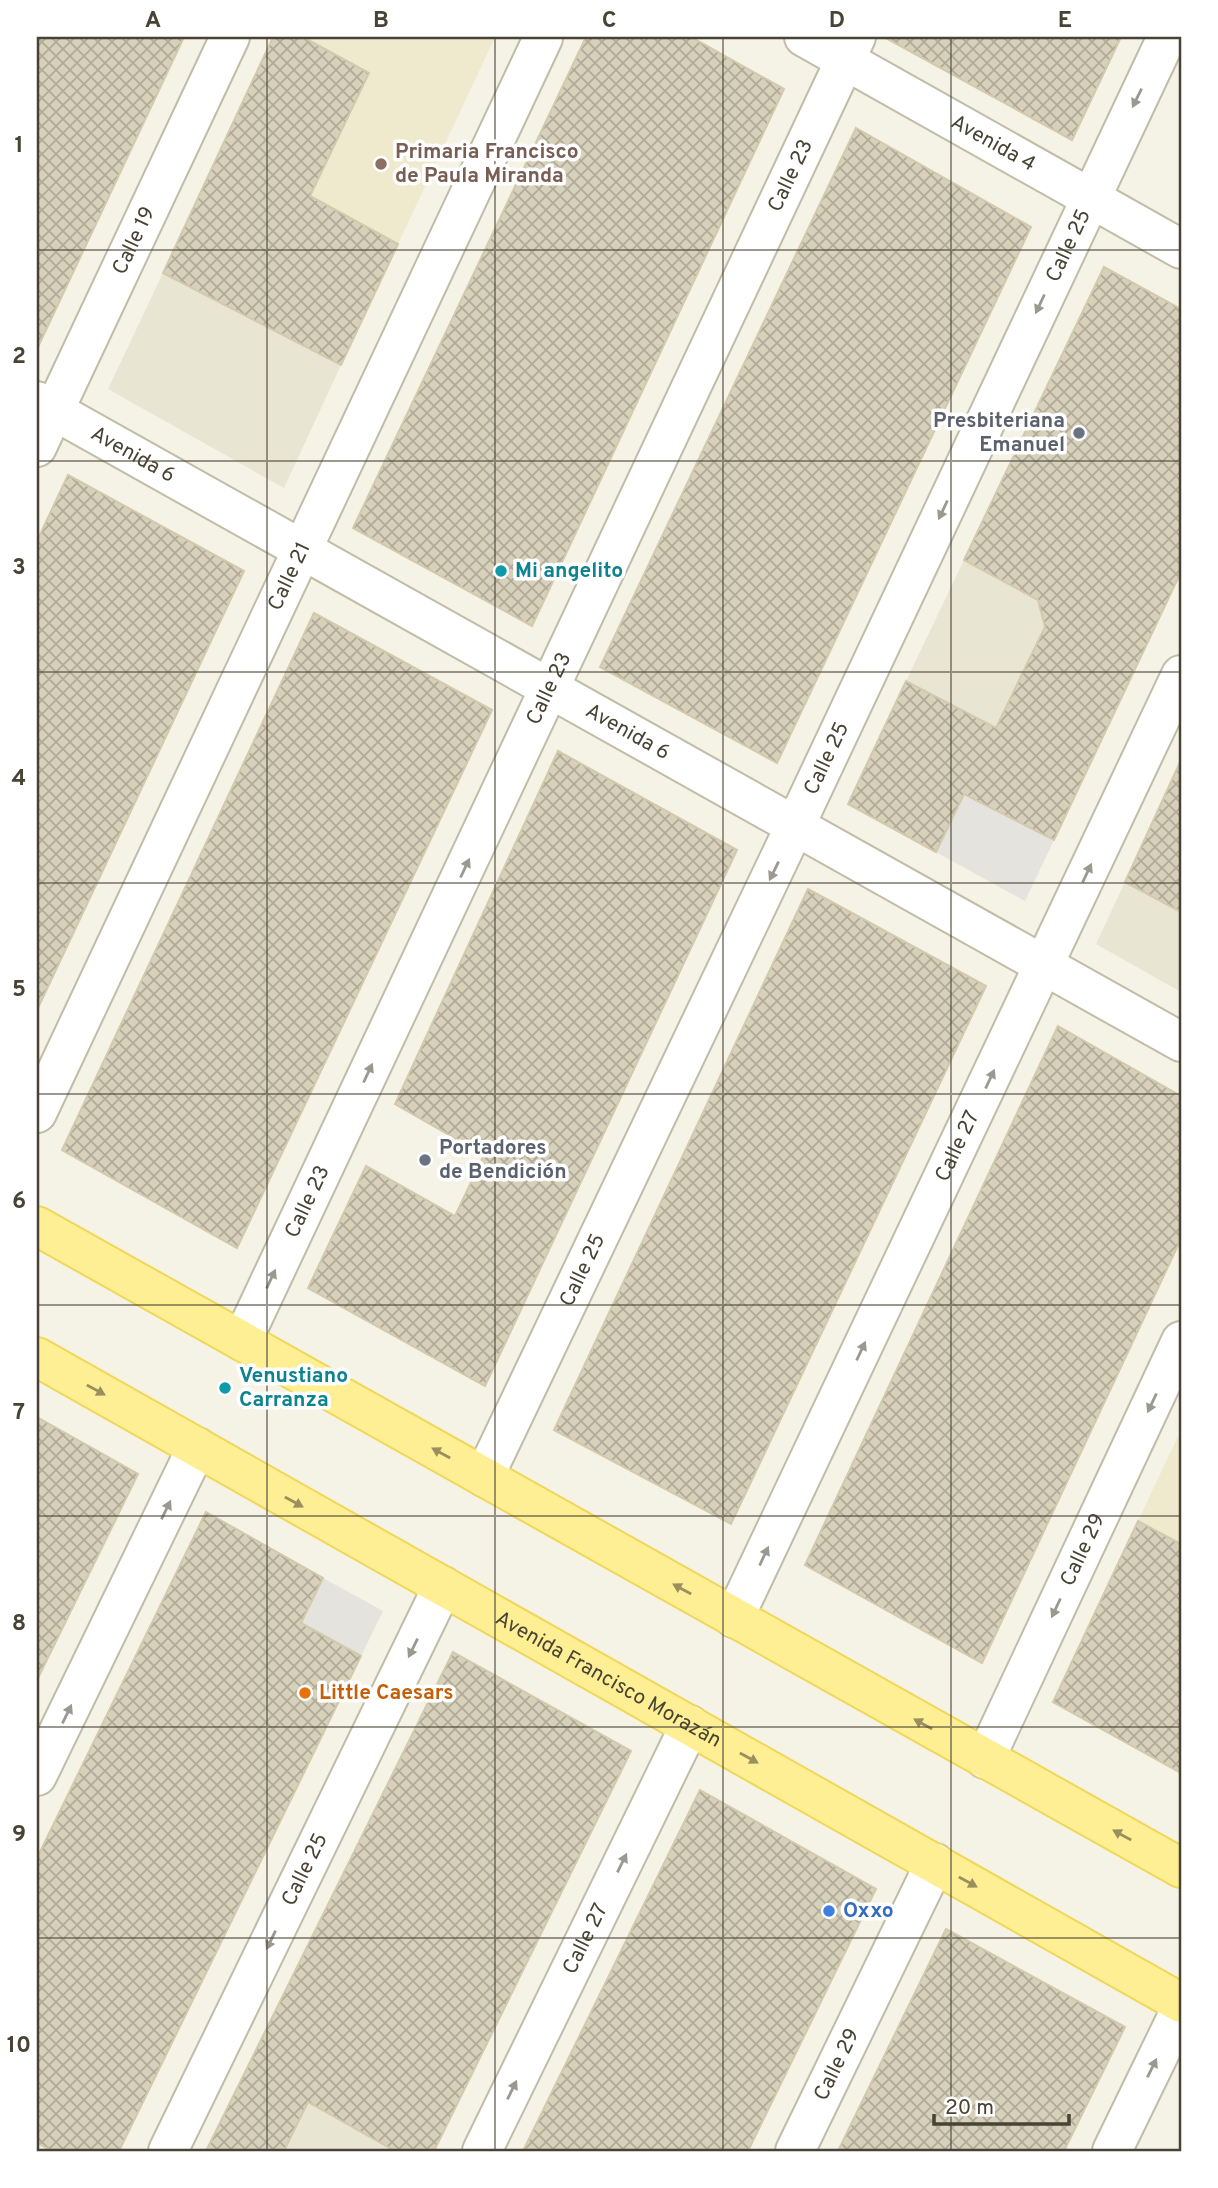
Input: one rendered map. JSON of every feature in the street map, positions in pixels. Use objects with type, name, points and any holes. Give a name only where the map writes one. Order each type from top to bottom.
[{"type":"main road","points":[[37,1226],[1181,1868]]},
{"type":"main road","name":"Avenida Francisco Morazán","points":[[37,1357],[1181,2003]]},
{"type":"street","name":"Calle 19","points":[[37,447],[45,406],[230,37]]},
{"type":"street","name":"Avenida 4","points":[[804,37],[850,48],[1089,198],[1181,249]]},
{"type":"street","name":"Calle 25","points":[[484,1477],[1167,37]]},
{"type":"street","name":"Calle 21","points":[[37,1113],[543,38]]},
{"type":"street","name":"Calle 23","points":[[242,1341],[850,48]]},
{"type":"street","name":"Avenida 6","points":[[45,406],[1181,1042]]},
{"type":"street","name":"Calle 27","points":[[734,1618],[1181,675]]},
{"type":"street","name":"Calle 29","points":[[985,1759],[1181,1341]]},
{"type":"street","points":[[37,1776],[197,1447]]},
{"type":"street","name":"Calle 25","points":[[168,2151],[443,1586]]},
{"type":"street","name":"Calle 27","points":[[482,2151],[690,1725]]},
{"type":"street","name":"Calle 29","points":[[795,2151],[935,1863]]},
{"type":"street","points":[[1112,2151],[1181,2009]]},
{"type":"shaded area","name":"Primaria Francisco de Paula Miranda","points":[[303,37],[495,37],[398,244],[310,196],[369,74]]},
{"type":"shaded area","points":[[163,273],[341,365],[284,488],[108,389]]},
{"type":"shaded area","points":[[964,560],[1053,609],[996,728],[906,681]]},
{"type":"shaded area","points":[[964,794],[1054,840],[1025,901],[936,852]]},
{"type":"shaded area","points":[[1125,882],[1181,912],[1181,992],[1096,944]]},
{"type":"shaded area","points":[[1181,1430],[1181,1544],[1138,1521]]},
{"type":"shaded area","points":[[323,1578],[383,1611],[361,1656],[301,1623]]},
{"type":"shaded area","points":[[308,2102],[395,2151],[284,2151]]},
{"type":"building","points":[[37,37],[184,37],[37,349]]},
{"type":"building","points":[[273,37],[303,37],[369,73],[310,196],[398,244],[341,365],[163,273]]},
{"type":"building","points":[[586,37],[691,37],[784,89],[532,626],[353,528]]},
{"type":"building","points":[[884,37],[1121,37],[1072,140]]},
{"type":"building","points":[[856,128],[1031,227],[777,763],[600,667]]},
{"type":"building","points":[[1104,267],[1181,309],[1181,572],[1054,840],[964,794],[936,852],[848,804],[906,681],[996,728],[1045,627],[1038,600],[964,560]]},
{"type":"building","points":[[68,475],[244,571],[37,1010],[37,541]]},
{"type":"building","points":[[314,613],[492,710],[237,1248],[62,1150]]},
{"type":"building","points":[[558,751],[737,850],[485,1386],[308,1288],[366,1166],[455,1216],[484,1155],[395,1104]]},
{"type":"building","points":[[1181,760],[1181,912],[1125,882]]},
{"type":"building","points":[[808,889],[986,986],[731,1524],[554,1430]]},
{"type":"building","points":[[1058,1026],[1181,1096],[1181,1239],[982,1663],[805,1565]]},
{"type":"building","points":[[37,1417],[138,1474],[37,1680]]},
{"type":"building","points":[[206,1512],[323,1578],[301,1623],[361,1656],[119,2151],[52,2151],[37,2143],[37,1858]]},
{"type":"building","points":[[1138,1521],[1181,1544],[1181,1773],[1053,1702]]},
{"type":"building","points":[[453,1652],[631,1751],[434,2151],[395,2151],[308,2102],[284,2151],[206,2151]]},
{"type":"building","points":[[700,1790],[876,1889],[748,2151],[523,2151]]},
{"type":"building","points":[[946,1929],[1125,2027],[1064,2151],[838,2151]]},
{"type":"place","name":"Primaria Francisco de Paula Miranda","points":[[381,164]]},
{"type":"place","name":"Presbiteriana Emanuel","points":[[1079,433]]},
{"type":"place","name":"Mi angelito","points":[[501,571]]},
{"type":"place","name":"Portadores de Bendición","points":[[425,1160]]},
{"type":"place","name":"Venustiano Carranza","points":[[225,1388]]},
{"type":"place","name":"Little Caesars","points":[[305,1693]]},
{"type":"place","name":"Oxxo","points":[[829,1911]]}]
